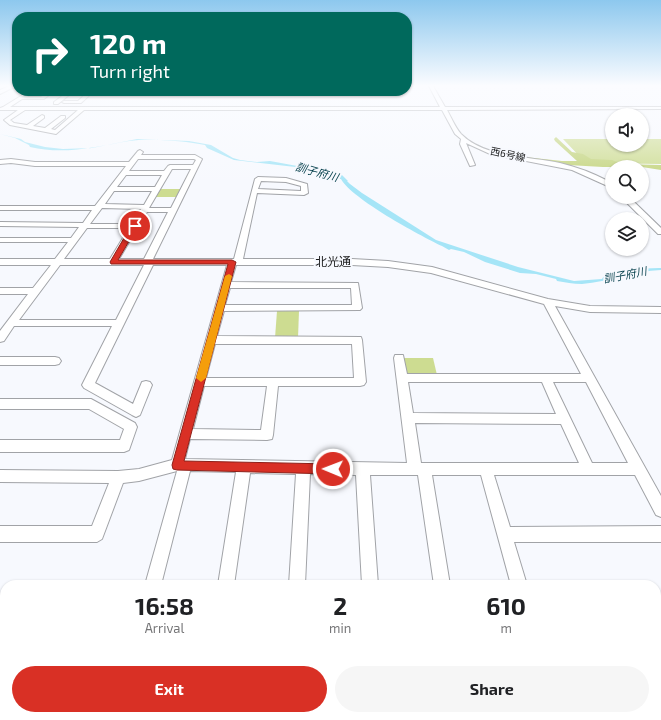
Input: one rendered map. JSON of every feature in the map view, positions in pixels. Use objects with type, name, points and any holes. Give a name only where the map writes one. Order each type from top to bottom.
[{"type":"street","points":[[8,120],[12,124],[56,132],[71,120]]},
{"type":"street","points":[[28,127],[38,120]]},
{"type":"street","points":[[45,131],[59,120]]},
{"type":"street","name":"西6号線","points":[[450,120],[458,134],[481,148],[493,152],[573,168],[588,173],[605,182]]},
{"type":"street","points":[[464,139],[463,144],[472,165]]},
{"type":"street","points":[[5,154],[16,157],[11,161]]},
{"type":"street","points":[[0,338],[138,154],[195,157],[199,159],[88,385],[136,412],[146,385]]},
{"type":"street","points":[[0,162],[11,161],[35,164],[131,164]]},
{"type":"street","points":[[113,262],[170,167],[195,167]]},
{"type":"street","points":[[124,173],[166,173]]},
{"type":"street","points":[[154,580],[181,465],[185,434],[219,308],[235,262],[254,191],[258,180],[286,180],[305,184],[304,193],[254,191]]},
{"type":"street","points":[[112,189],[156,189]]},
{"type":"street","points":[[632,204],[661,232]]},
{"type":"street","points":[[0,208],[99,207],[173,210]]},
{"type":"street","points":[[0,224],[135,226]]},
{"type":"street","points":[[0,240],[74,240]]},
{"type":"street","name":"北光通","points":[[0,262],[352,262],[388,264],[432,270],[548,302],[590,309],[661,310]]},
{"type":"street","points":[[219,308],[358,308],[356,285],[226,285]]},
{"type":"street","points":[[0,291],[35,291]]},
{"type":"street","points":[[548,302],[661,510]]},
{"type":"street","points":[[12,322],[119,323]]},
{"type":"street","points":[[200,382],[360,382],[357,340],[211,340]]},
{"type":"street","points":[[399,358],[408,418],[441,580]]},
{"type":"street","points":[[0,362],[54,361]]},
{"type":"street","points":[[402,378],[588,378]]},
{"type":"street","points":[[546,378],[588,468]]},
{"type":"street","points":[[185,434],[267,434],[273,383]]},
{"type":"street","points":[[0,404],[91,404],[131,428],[124,446],[0,446]]},
{"type":"street","points":[[408,418],[566,420]]},
{"type":"street","points":[[0,476],[139,475],[181,465],[419,470],[588,468],[638,469]]},
{"type":"street","points":[[227,580],[244,467]]},
{"type":"street","points":[[297,580],[303,468]]},
{"type":"street","points":[[363,469],[370,580]]},
{"type":"street","points":[[486,470],[518,580]]},
{"type":"street","points":[[0,534],[97,534],[118,476]]},
{"type":"street","points":[[504,535],[661,534]]},
{"type":"green space","points":[[556,137],[572,152],[583,154],[591,159],[612,160],[605,160],[605,167],[603,167],[568,165],[516,156],[562,161],[577,161],[554,139]]},
{"type":"green space","points":[[563,139],[605,139],[605,152],[649,152],[649,139],[661,139],[661,164],[649,164],[649,160],[605,160],[605,163],[586,163]]},
{"type":"green space","points":[[649,165],[661,165],[661,170],[649,168]]},
{"type":"green space","points":[[160,189],[182,189],[177,197],[155,197]]},
{"type":"green space","points":[[277,311],[299,311],[298,338],[275,338]]},
{"type":"green space","points":[[403,358],[433,358],[437,375],[406,375]]},
{"type":"water","points":[[0,134],[21,139],[25,142],[45,147],[63,149],[88,148],[55,150],[30,147],[29,145],[15,138]]},
{"type":"water","name":"訓子府川","points":[[137,139],[163,140],[137,140],[105,145]]},
{"type":"water","name":"訓子府川","points":[[170,140],[189,141],[211,145],[233,158],[240,160],[257,162],[270,161],[341,174],[350,184],[362,193],[436,240],[518,267],[574,281],[602,279],[605,274],[631,269],[661,268],[661,270],[641,272],[582,284],[557,281],[556,279],[536,274],[520,273],[485,262],[464,252],[451,249],[449,250],[418,234],[387,216],[358,196],[341,179],[332,178],[327,173],[304,168],[234,160],[207,148],[205,145]]},
{"type":"slow traffic","points":[[201,378],[229,276]]},
{"type":"route","points":[[135,226],[113,262],[232,262],[177,465],[333,469]]}]
